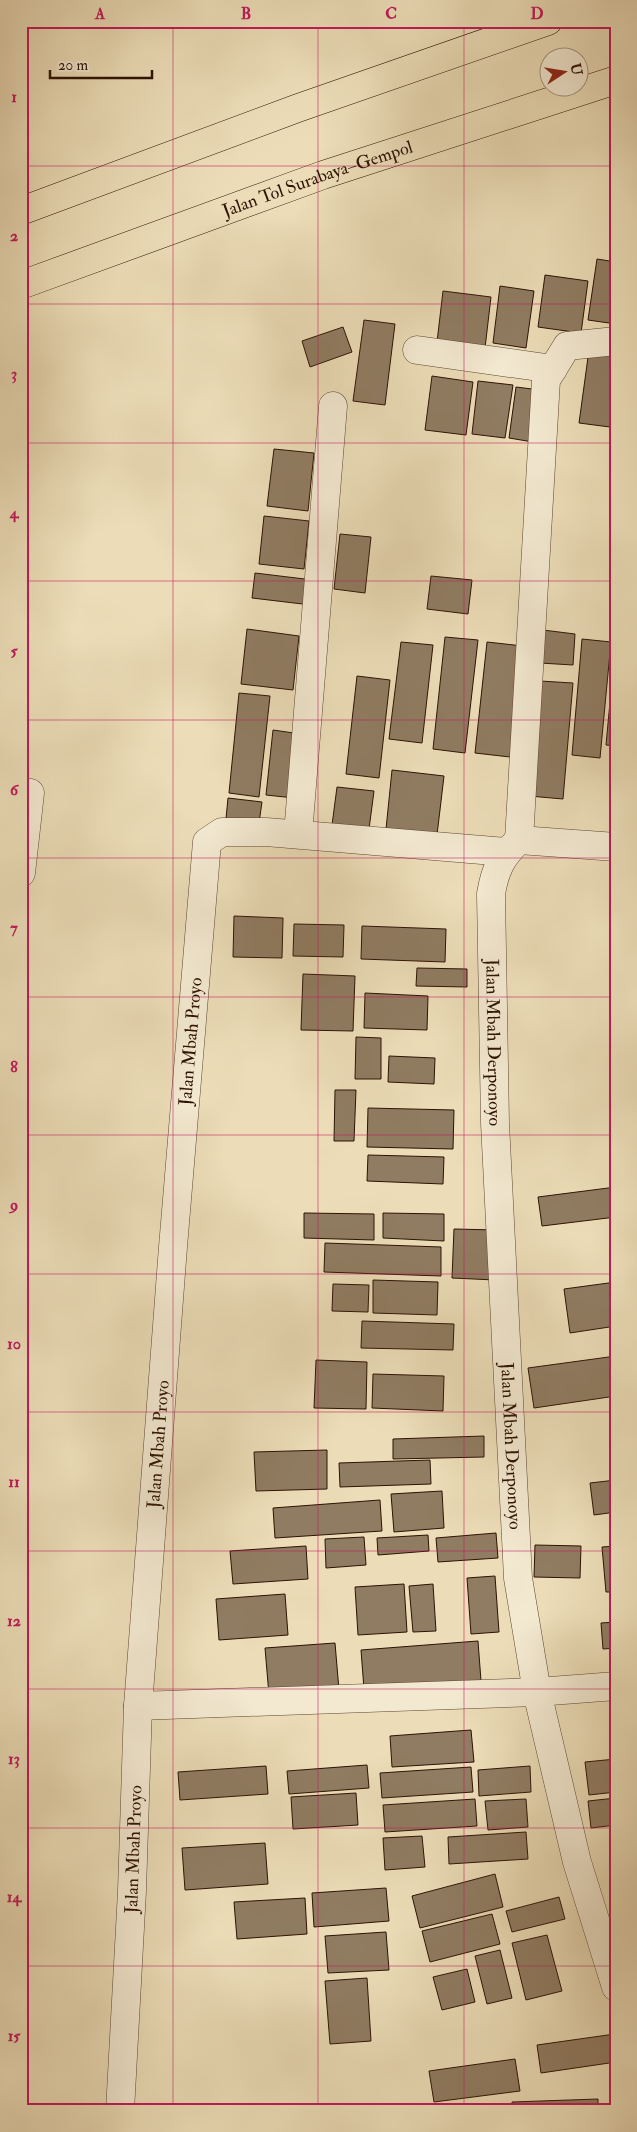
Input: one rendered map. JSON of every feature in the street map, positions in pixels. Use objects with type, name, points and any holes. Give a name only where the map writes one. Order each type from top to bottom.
[{"type":"highway","points":[[21,211],[298,108],[548,21]]},
{"type":"highway","name":"Jalan Tol Surabaya–Gempol","points":[[21,285],[323,175],[616,80]]},
{"type":"street","points":[[513,846],[546,380],[567,346],[616,341]]},
{"type":"street","points":[[417,350],[553,369]]},
{"type":"street","points":[[333,406],[298,834],[513,846],[616,846]]},
{"type":"street","points":[[21,873],[30,794]]},
{"type":"street","name":"Jalan Mbah Proyo","points":[[120,2111],[132,1891],[138,1706],[207,842],[222,832],[298,834]]},
{"type":"street","name":"Jalan Mbah Derponoyo","points":[[513,846],[495,873],[490,894],[495,1123],[518,1578],[537,1692],[577,1862],[616,1987]]},
{"type":"street","points":[[138,1706],[537,1692],[616,1686]]},
{"type":"building","points":[[597,259],[616,262],[616,324],[588,320]]},
{"type":"building","points":[[545,275],[588,281],[581,333],[538,327]]},
{"type":"building","points":[[500,286],[534,291],[526,348],[493,343]]},
{"type":"building","points":[[443,291],[491,297],[485,348],[437,342]]},
{"type":"building","points":[[364,320],[395,324],[385,405],[353,401]]},
{"type":"building","points":[[343,327],[352,352],[310,367],[302,341]]},
{"type":"building","points":[[589,350],[616,354],[616,384],[610,427],[579,423]]},
{"type":"building","points":[[432,376],[473,382],[466,435],[425,430]]},
{"type":"building","points":[[478,381],[513,385],[505,438],[472,434]]},
{"type":"building","points":[[516,387],[540,390],[533,442],[509,438]]},
{"type":"building","points":[[274,449],[314,453],[308,511],[267,506]]},
{"type":"building","points":[[264,516],[309,521],[304,569],[259,564]]},
{"type":"building","points":[[340,534],[371,537],[365,593],[334,589]]},
{"type":"building","points":[[255,573],[313,580],[311,605],[252,598]]},
{"type":"building","points":[[431,576],[472,580],[468,614],[427,609]]},
{"type":"building","points":[[247,629],[299,636],[293,690],[241,684]]},
{"type":"building","points":[[543,630],[575,634],[573,665],[540,663]]},
{"type":"building","points":[[445,637],[478,640],[465,753],[433,749]]},
{"type":"building","points":[[582,639],[611,642],[600,758],[572,755]]},
{"type":"building","points":[[401,642],[433,645],[422,743],[389,739]]},
{"type":"building","points":[[487,642],[523,646],[510,757],[475,753]]},
{"type":"building","points":[[616,648],[616,746],[606,745]]},
{"type":"building","points":[[357,676],[390,680],[379,778],[346,774]]},
{"type":"building","points":[[540,681],[573,683],[563,799],[529,796]]},
{"type":"building","points":[[239,693],[270,696],[259,797],[229,793]]},
{"type":"building","points":[[273,730],[301,734],[294,798],[266,795]]},
{"type":"building","points":[[615,749],[616,803],[610,803]]},
{"type":"building","points":[[392,770],[444,776],[437,835],[386,829]]},
{"type":"building","points":[[337,787],[374,791],[369,829],[332,825]]},
{"type":"building","points":[[228,798],[262,802],[258,830],[225,829]]},
{"type":"building","points":[[234,916],[283,918],[282,958],[233,957]]},
{"type":"building","points":[[294,924],[344,925],[343,957],[293,956]]},
{"type":"building","points":[[362,926],[446,929],[445,962],[361,959]]},
{"type":"building","points":[[417,968],[467,969],[467,987],[416,986]]},
{"type":"building","points":[[303,974],[355,976],[353,1031],[301,1030]]},
{"type":"building","points":[[365,993],[428,996],[427,1030],[364,1028]]},
{"type":"building","points":[[356,1037],[381,1038],[381,1079],[355,1079]]},
{"type":"building","points":[[389,1056],[435,1058],[434,1084],[388,1082]]},
{"type":"building","points":[[335,1090],[356,1090],[354,1141],[334,1141]]},
{"type":"building","points":[[368,1108],[454,1110],[453,1149],[367,1147]]},
{"type":"building","points":[[368,1155],[444,1157],[443,1184],[367,1181]]},
{"type":"building","points":[[616,1187],[616,1217],[542,1226],[538,1197]]},
{"type":"building","points":[[304,1213],[374,1214],[374,1240],[304,1238]]},
{"type":"building","points":[[383,1213],[444,1214],[444,1241],[383,1238]]},
{"type":"building","points":[[454,1229],[496,1230],[495,1280],[452,1278]]},
{"type":"building","points":[[325,1243],[441,1247],[441,1276],[324,1272]]},
{"type":"building","points":[[373,1280],[438,1282],[437,1315],[373,1313]]},
{"type":"building","points":[[616,1282],[616,1326],[570,1333],[564,1289]]},
{"type":"building","points":[[333,1284],[369,1285],[368,1312],[332,1311]]},
{"type":"building","points":[[362,1321],[454,1324],[453,1350],[361,1348]]},
{"type":"building","points":[[616,1356],[616,1396],[534,1408],[528,1368]]},
{"type":"building","points":[[316,1360],[367,1362],[366,1409],[314,1408]]},
{"type":"building","points":[[373,1374],[444,1376],[443,1411],[372,1408]]},
{"type":"building","points":[[484,1436],[484,1457],[393,1459],[393,1439]]},
{"type":"building","points":[[327,1450],[327,1489],[256,1491],[254,1452]]},
{"type":"building","points":[[430,1460],[431,1484],[340,1487],[339,1463]]},
{"type":"building","points":[[616,1480],[616,1512],[594,1515],[590,1483]]},
{"type":"building","points":[[442,1491],[444,1528],[394,1532],[391,1494]]},
{"type":"building","points":[[380,1500],[382,1531],[275,1538],[273,1508]]},
{"type":"building","points":[[496,1533],[498,1558],[438,1562],[436,1538]]},
{"type":"building","points":[[428,1535],[429,1551],[378,1555],[377,1538]]},
{"type":"building","points":[[364,1537],[366,1565],[326,1568],[325,1539]]},
{"type":"building","points":[[535,1545],[581,1546],[580,1578],[534,1577]]},
{"type":"building","points":[[306,1546],[308,1579],[233,1584],[230,1551]]},
{"type":"building","points":[[616,1546],[616,1592],[606,1592],[602,1547]]},
{"type":"building","points":[[495,1576],[499,1632],[471,1634],[467,1578]]},
{"type":"building","points":[[404,1584],[407,1632],[358,1635],[355,1587]]},
{"type":"building","points":[[433,1584],[436,1631],[413,1632],[409,1586]]},
{"type":"building","points":[[285,1594],[288,1635],[219,1640],[216,1599]]},
{"type":"building","points":[[616,1622],[616,1648],[603,1649],[601,1623]]},
{"type":"building","points":[[478,1641],[481,1681],[364,1689],[361,1650]]},
{"type":"building","points":[[335,1643],[339,1690],[269,1695],[265,1648]]},
{"type":"building","points":[[471,1730],[474,1762],[392,1767],[390,1736]]},
{"type":"building","points":[[616,1759],[616,1792],[589,1795],[585,1762]]},
{"type":"building","points":[[367,1765],[369,1788],[289,1794],[287,1771]]},
{"type":"building","points":[[266,1766],[268,1794],[180,1800],[178,1772]]},
{"type":"building","points":[[530,1766],[531,1792],[479,1796],[478,1770]]},
{"type":"building","points":[[471,1767],[473,1792],[382,1798],[380,1773]]},
{"type":"building","points":[[356,1793],[358,1825],[293,1829],[291,1797]]},
{"type":"building","points":[[616,1798],[616,1825],[591,1828],[588,1801]]},
{"type":"building","points":[[475,1799],[477,1826],[385,1832],[383,1805]]},
{"type":"building","points":[[526,1799],[528,1827],[488,1830],[485,1801]]},
{"type":"building","points":[[526,1832],[528,1859],[449,1864],[448,1837]]},
{"type":"building","points":[[422,1836],[425,1867],[385,1870],[383,1838]]},
{"type":"building","points":[[265,1843],[268,1884],[185,1890],[182,1848]]},
{"type":"building","points":[[495,1874],[503,1907],[420,1928],[412,1896]]},
{"type":"building","points":[[386,1888],[389,1921],[314,1927],[312,1893]]},
{"type":"building","points":[[559,1897],[565,1919],[512,1932],[506,1911]]},
{"type":"building","points":[[305,1898],[307,1934],[237,1939],[234,1902]]},
{"type":"building","points":[[492,1914],[500,1944],[430,1962],[422,1931]]},
{"type":"building","points":[[386,1932],[389,1970],[328,1973],[325,1936]]},
{"type":"building","points":[[547,1935],[562,1991],[526,2000],[512,1943]]},
{"type":"building","points":[[500,1950],[512,1998],[487,2004],[475,1956]]},
{"type":"building","points":[[467,1969],[475,2002],[442,2010],[433,1977]]},
{"type":"building","points":[[367,1978],[371,2041],[330,2044],[325,1981]]},
{"type":"building","points":[[615,2034],[616,2062],[541,2073],[537,2045]]},
{"type":"building","points":[[515,2059],[520,2091],[434,2102],[429,2071]]},
{"type":"building","points":[[598,2099],[598,2111],[513,2111],[512,2102]]}]
